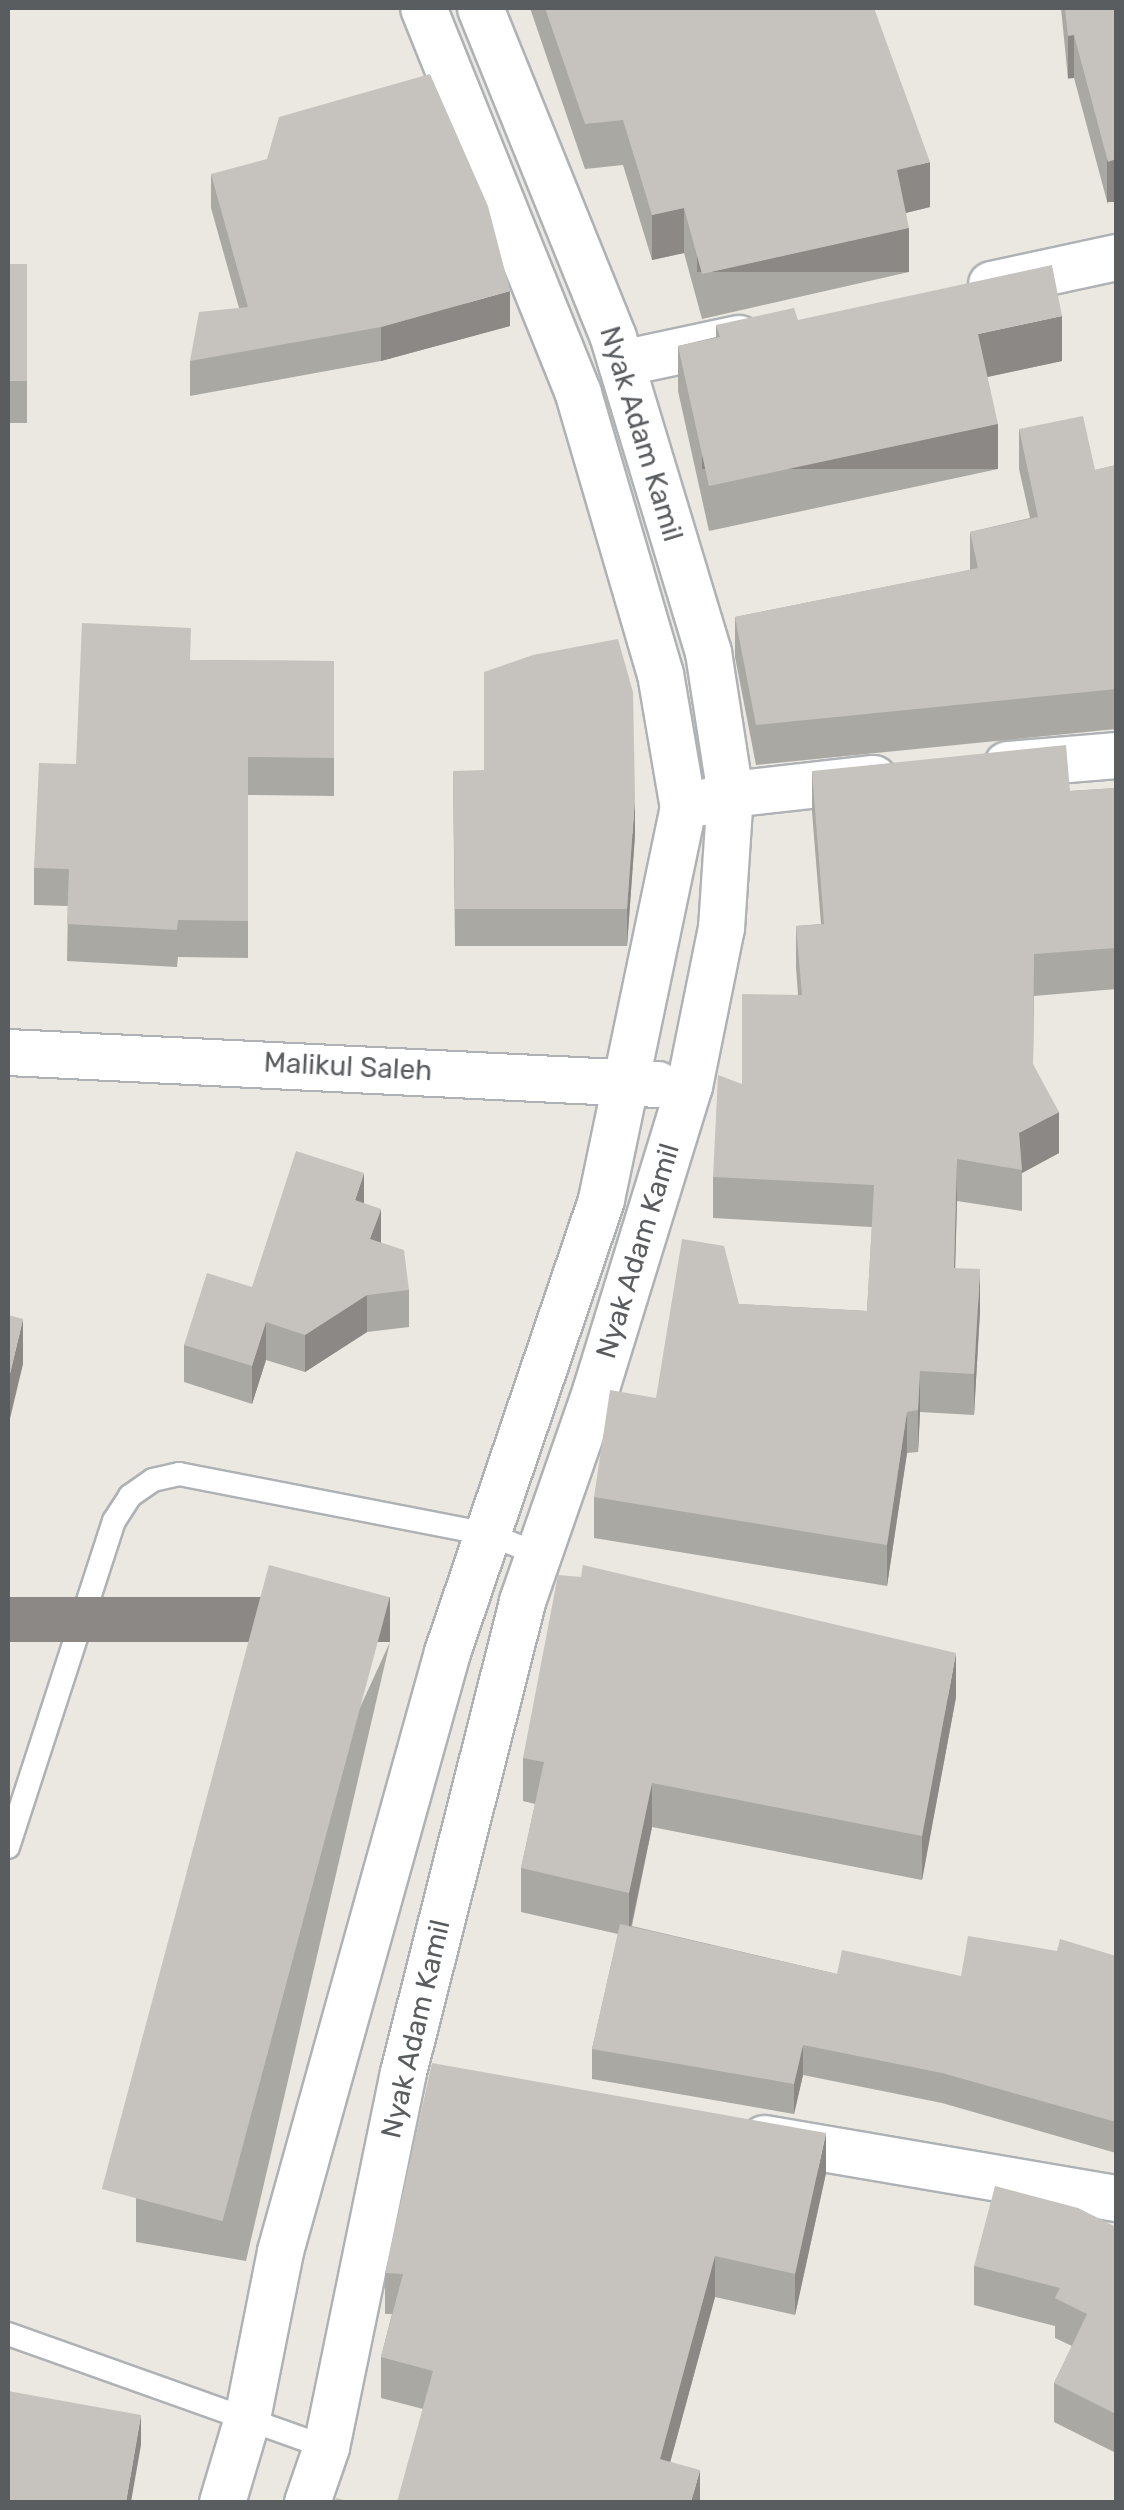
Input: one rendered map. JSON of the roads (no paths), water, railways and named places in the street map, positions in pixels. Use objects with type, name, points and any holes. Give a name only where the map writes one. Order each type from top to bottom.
[{"type":"street","points":[[222,2502],[247,2418],[280,2252],[447,1652],[601,1198],[684,808],[660,674],[578,393],[423,8]]},
{"type":"street","name":"Nyak Adam Kamil","points":[[306,2502],[326,2446],[422,2076],[538,1554],[595,1390],[689,1086],[721,928],[730,794],[708,652],[621,363],[480,8]]},
{"type":"street","points":[[945,294],[1116,257]]},
{"type":"street","points":[[621,363],[773,331]]},
{"type":"street","points":[[620,534],[669,522]]},
{"type":"street","points":[[684,808],[730,794],[1116,755]]},
{"type":"street","name":"Malikul Saleh","points":[[8,1052],[689,1086]]},
{"type":"street","points":[[728,2130],[1116,2198]]},
{"type":"lane","points":[[8,1847],[114,1521],[130,1496],[154,1480],[180,1474],[488,1534],[538,1554]]},
{"type":"lane","points":[[8,2334],[326,2446]]}]
